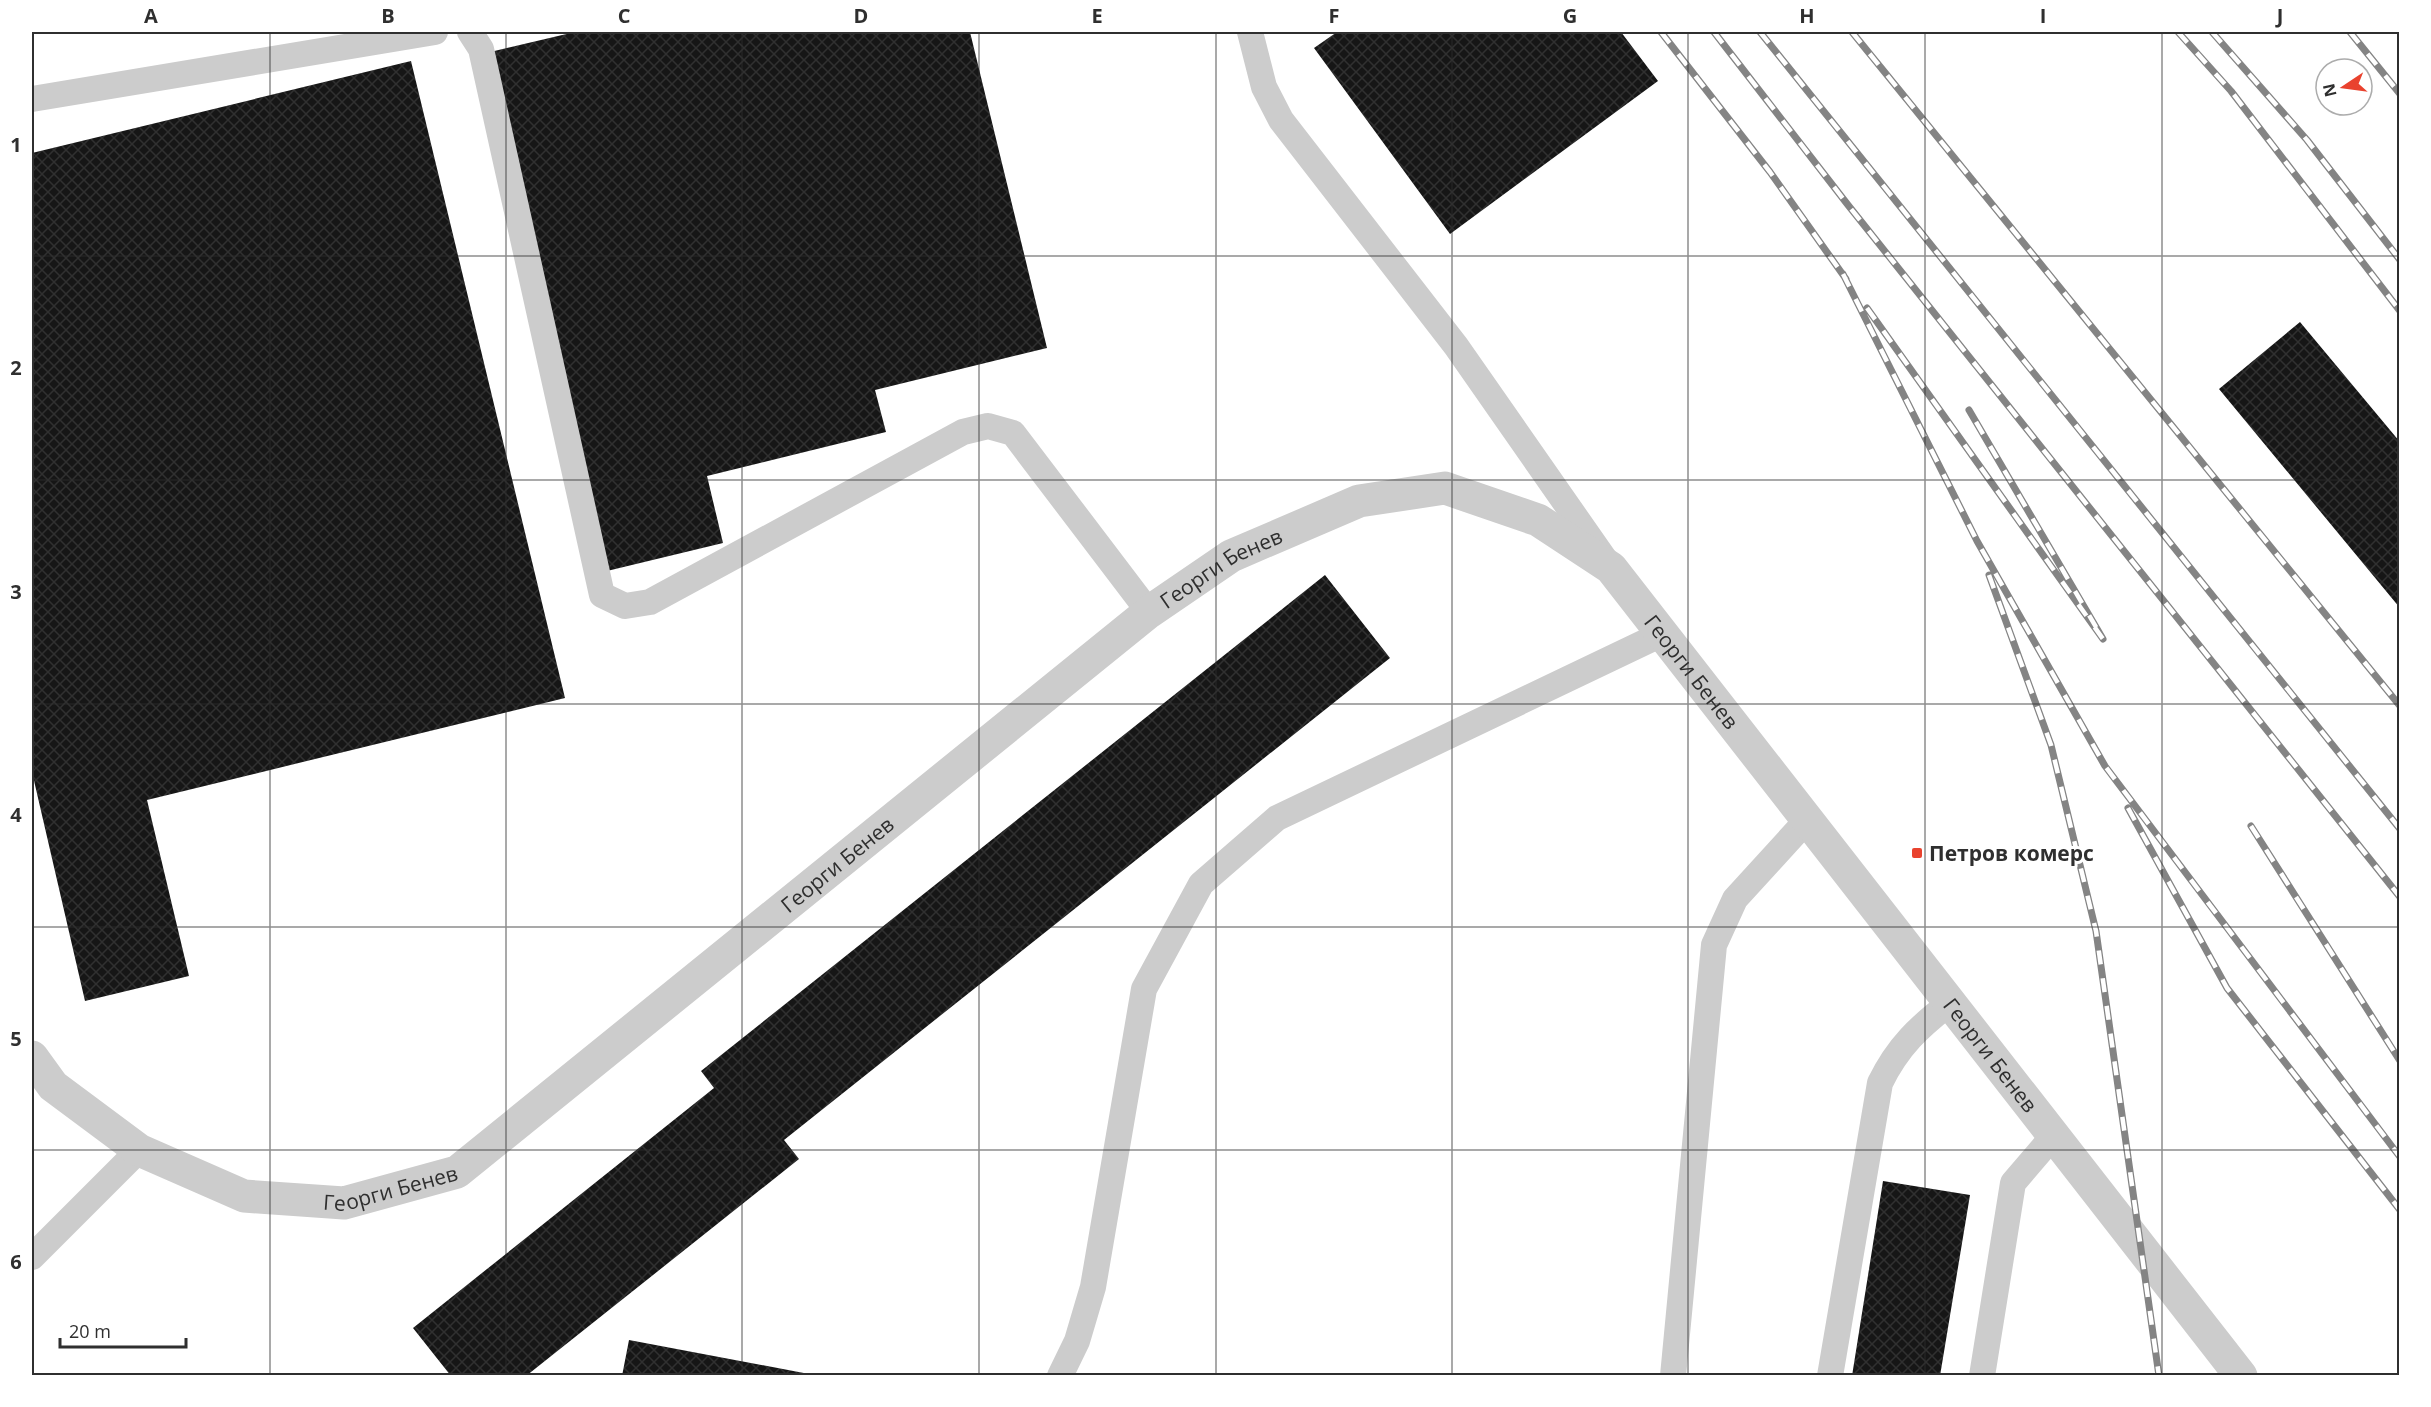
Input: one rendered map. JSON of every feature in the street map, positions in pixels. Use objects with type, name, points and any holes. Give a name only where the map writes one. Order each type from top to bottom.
[{"type":"street","name":"Георги Бенев","points":[[32,1057],[53,1086],[140,1150],[244,1196],[344,1203],[458,1172],[1149,612],[1231,556],[1359,501],[1445,488],[1538,520],[1611,568],[1664,633],[2241,1376]]},
{"type":"lane","points":[[32,99],[435,32]]},
{"type":"lane","points":[[470,32],[482,49],[602,595],[625,606],[650,602],[963,432],[988,426],[1014,433],[1149,612]]},
{"type":"lane","points":[[1250,32],[1264,87],[1281,120],[1456,346],[1611,568]]},
{"type":"lane","points":[[1060,1376],[1077,1341],[1092,1287],[1144,989],[1201,884],[1277,818],[1664,633]]},
{"type":"lane","points":[[1673,1376],[1714,945],[1735,899],[1808,819]]},
{"type":"lane","points":[[1830,1376],[1880,1083],[1891,1062],[1914,1031],[1951,1002]]},
{"type":"lane","points":[[1982,1376],[2013,1183],[2054,1135]]},
{"type":"lane","points":[[32,1257],[140,1150]]},
{"type":"building","points":[[575,32],[970,32],[1047,348],[875,390],[886,432],[707,476],[723,543],[607,571],[486,53]]},
{"type":"building","points":[[1337,32],[1621,32],[1658,81],[1450,234],[1314,48]]},
{"type":"building","points":[[411,61],[565,698],[147,800],[189,976],[85,1001],[32,772],[32,153]]},
{"type":"building","points":[[2300,322],[2400,442],[2400,608],[2219,389]]},
{"type":"building","points":[[1325,575],[1390,658],[784,1140],[799,1159],[526,1376],[451,1376],[413,1328],[714,1088],[701,1071]]},
{"type":"building","points":[[1883,1181],[1970,1195],[1940,1376],[1852,1376]]},
{"type":"building","points":[[629,1340],[809,1374],[809,1376],[622,1376]]},
{"type":"railway","points":[[1661,32],[1770,172],[1846,279]]},
{"type":"railway","points":[[1714,32],[1848,205],[2400,897]]},
{"type":"railway","points":[[1760,32],[2400,829]]},
{"type":"railway","points":[[1852,32],[2400,706]]},
{"type":"railway","points":[[2178,32],[2231,91],[2400,311]]},
{"type":"railway","points":[[2212,32],[2307,140],[2400,260]]},
{"type":"railway","points":[[2350,32],[2400,94]]},
{"type":"railway","points":[[1843,274],[1977,541],[2105,766],[2400,1157]]},
{"type":"railway","points":[[1867,308],[2103,639],[1969,410]]},
{"type":"railway","points":[[1989,575],[2051,745],[2096,931],[2159,1376]]},
{"type":"railway","points":[[2128,808],[2227,988],[2400,1210]]},
{"type":"railway","points":[[2251,826],[2400,1061]]},
{"type":"place","name":"Петров комерс","points":[[1917,853]]}]
